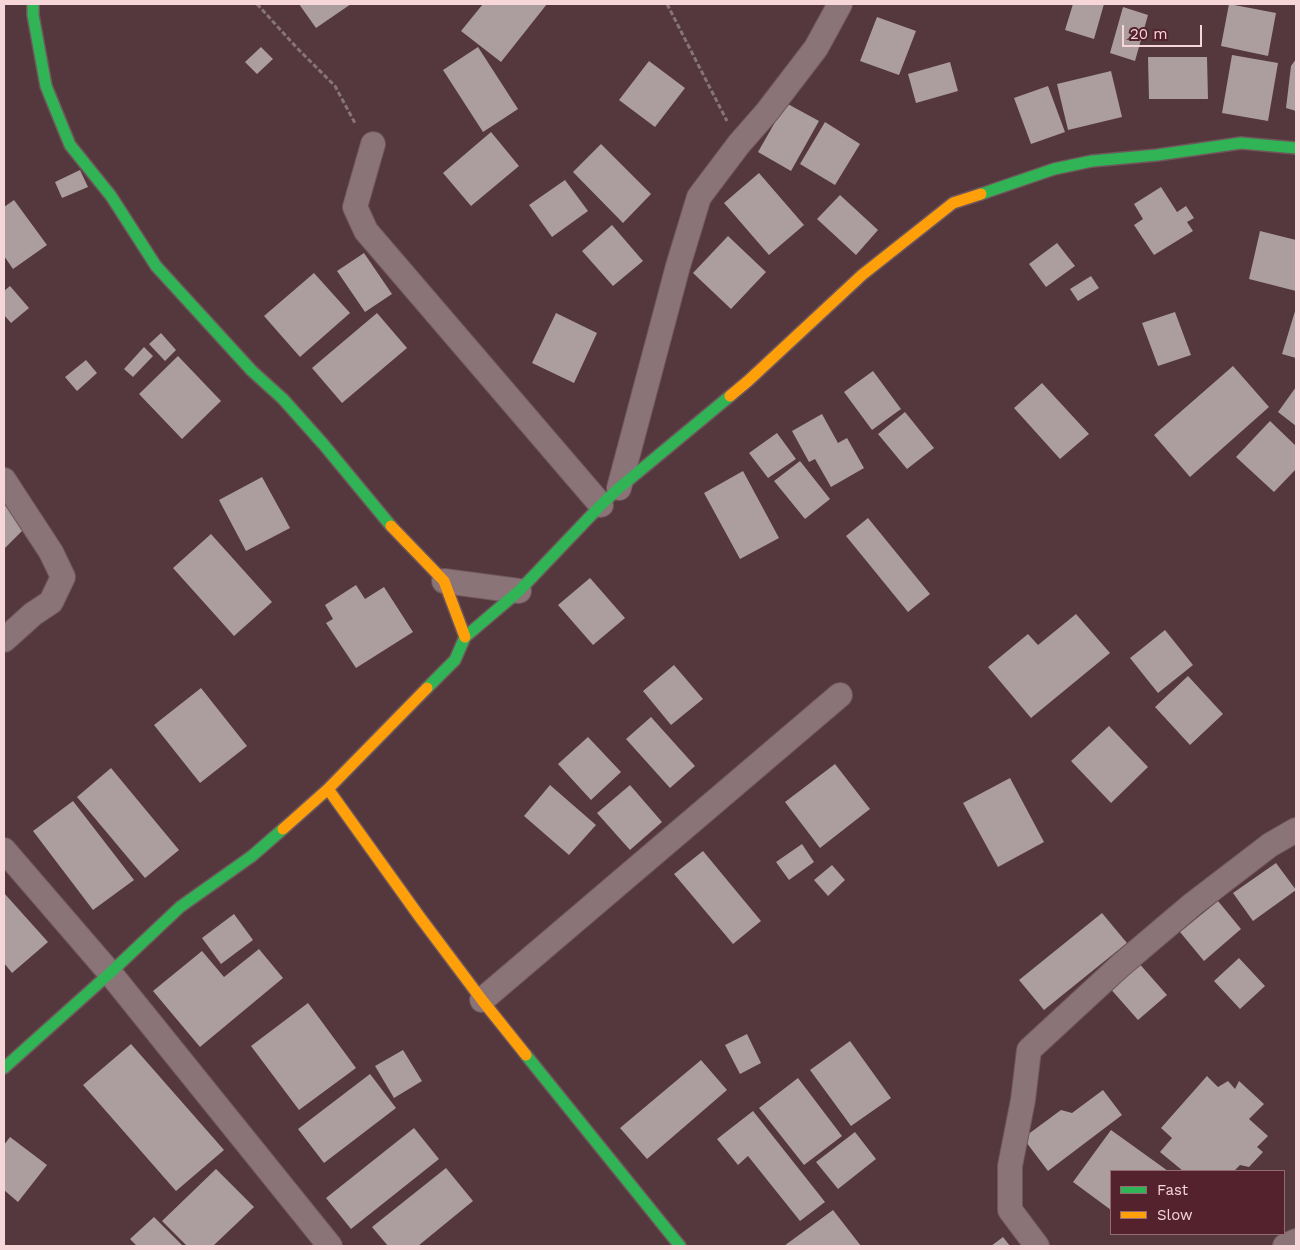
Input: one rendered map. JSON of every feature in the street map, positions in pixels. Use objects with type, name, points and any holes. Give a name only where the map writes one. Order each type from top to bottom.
[{"type":"street","points":[[33,4],[33,14],[46,86],[70,145],[111,196],[156,266],[252,371],[283,398],[397,533],[444,581],[465,637]]},
{"type":"street","points":[[618,488],[699,197],[816,48],[840,4]]},
{"type":"street","points":[[4,1068],[180,907],[252,856],[328,789],[455,660],[465,637],[519,591],[618,488],[748,381],[862,275],[953,203],[1054,169],[1092,161],[1157,155],[1241,143],[1296,148]]},
{"type":"street","points":[[373,144],[355,207],[366,231],[601,504]]},
{"type":"street","points":[[4,480],[51,552],[63,576],[52,602],[33,614],[4,640]]},
{"type":"street","points":[[444,581],[519,591]]},
{"type":"street","points":[[482,1000],[840,695]]},
{"type":"street","points":[[328,789],[482,1000],[680,1246]]},
{"type":"street","points":[[1037,1246],[1010,1210],[1010,1166],[1023,1100],[1029,1050],[1121,965],[1193,904],[1270,845],[1296,830]]},
{"type":"street","points":[[4,850],[110,973],[330,1246]]},
{"type":"street","points":[[1284,1246],[1296,1241]]},
{"type":"path","points":[[257,4],[335,86],[354,122],[373,144]]},
{"type":"path","points":[[667,4],[739,144]]},
{"type":"building","points":[[299,4],[351,4],[316,28]]},
{"type":"building","points":[[483,4],[547,4],[501,62],[461,31]]},
{"type":"building","points":[[1073,4],[1104,4],[1094,39],[1065,30]]},
{"type":"building","points":[[1229,4],[1276,13],[1268,56],[1221,46]]},
{"type":"building","points":[[1123,7],[1148,15],[1135,61],[1110,53]]},
{"type":"building","points":[[877,17],[916,31],[899,75],[860,61]]},
{"type":"building","points":[[261,47],[273,59],[257,74],[245,62]]},
{"type":"building","points":[[478,47],[518,109],[483,132],[443,70]]},
{"type":"building","points":[[1232,55],[1278,63],[1268,121],[1222,113]]},
{"type":"building","points":[[1148,57],[1207,57],[1208,99],[1149,99]]},
{"type":"building","points":[[1296,59],[1296,111],[1286,108],[1291,66]]},
{"type":"building","points":[[649,61],[685,88],[655,127],[619,100]]},
{"type":"building","points":[[950,62],[958,91],[916,103],[908,74]]},
{"type":"building","points":[[1111,71],[1122,117],[1068,130],[1057,84]]},
{"type":"building","points":[[1048,86],[1065,132],[1031,144],[1014,98]]},
{"type":"building","points":[[786,103],[819,121],[791,171],[758,152]]},
{"type":"building","points":[[825,122],[860,144],[835,185],[800,164]]},
{"type":"building","points":[[491,132],[519,166],[471,206],[443,173]]},
{"type":"building","points":[[601,144],[651,194],[623,223],[573,172]]},
{"type":"building","points":[[80,170],[88,187],[62,198],[55,182]]},
{"type":"building","points":[[759,173],[804,225],[769,255],[724,203]]},
{"type":"building","points":[[565,180],[588,211],[552,237],[529,205]]},
{"type":"building","points":[[1161,187],[1177,212],[1186,206],[1194,218],[1187,222],[1193,231],[1154,255],[1134,225],[1143,219],[1134,204]]},
{"type":"building","points":[[840,195],[878,230],[856,255],[817,219]]},
{"type":"building","points":[[14,200],[47,245],[13,269],[4,256],[4,207]]},
{"type":"building","points":[[612,225],[643,261],[613,286],[582,251]]},
{"type":"building","points":[[1260,231],[1296,240],[1296,291],[1249,279]]},
{"type":"building","points":[[728,236],[766,272],[731,309],[693,273]]},
{"type":"building","points":[[1057,243],[1075,266],[1046,287],[1029,264]]},
{"type":"building","points":[[364,253],[392,294],[365,312],[337,271]]},
{"type":"building","points":[[314,273],[350,313],[300,357],[264,316]]},
{"type":"building","points":[[1091,276],[1099,288],[1078,301],[1070,289]]},
{"type":"building","points":[[10,286],[29,308],[11,323],[4,315],[4,291]]},
{"type":"building","points":[[1296,308],[1296,358],[1282,354]]},
{"type":"building","points":[[1175,312],[1191,355],[1158,366],[1142,323]]},
{"type":"building","points":[[377,313],[407,348],[342,403],[312,368]]},
{"type":"building","points":[[556,313],[597,333],[574,383],[532,363]]},
{"type":"building","points":[[161,333],[176,350],[165,361],[149,344]]},
{"type":"building","points":[[144,347],[153,356],[133,377],[124,369]]},
{"type":"building","points":[[178,356],[221,401],[182,439],[139,394]]},
{"type":"building","points":[[86,360],[97,373],[77,391],[65,377]]},
{"type":"building","points":[[1233,366],[1269,407],[1190,477],[1154,435]]},
{"type":"building","points":[[873,371],[901,409],[872,430],[844,392]]},
{"type":"building","points":[[1042,383],[1089,434],[1060,459],[1014,408]]},
{"type":"building","points":[[1296,387],[1296,426],[1278,412]]},
{"type":"building","points":[[905,412],[934,448],[907,469],[878,434]]},
{"type":"building","points":[[822,414],[838,443],[847,438],[864,468],[831,487],[815,459],[809,462],[792,431]]},
{"type":"building","points":[[1270,421],[1296,446],[1296,469],[1274,492],[1236,457]]},
{"type":"building","points":[[777,433],[796,459],[768,478],[749,453]]},
{"type":"building","points":[[800,461],[830,499],[805,519],[774,481]]},
{"type":"building","points":[[743,471],[779,538],[740,559],[704,493]]},
{"type":"building","points":[[262,477],[290,528],[246,551],[219,500]]},
{"type":"building","points":[[4,501],[28,525],[4,549]]},
{"type":"building","points":[[868,518],[930,594],[908,612],[846,536]]},
{"type":"building","points":[[211,534],[272,602],[234,636],[173,568]]},
{"type":"building","points":[[590,578],[625,618],[593,645],[558,605]]},
{"type":"building","points":[[356,585],[365,599],[384,587],[413,632],[356,668],[326,623],[333,619],[325,605]]},
{"type":"building","points":[[1076,614],[1110,653],[1031,718],[988,667],[1028,634],[1038,645]]},
{"type":"building","points":[[1165,630],[1193,665],[1158,693],[1130,658]]},
{"type":"building","points":[[674,665],[703,699],[671,725],[643,691]]},
{"type":"building","points":[[1188,676],[1223,714],[1190,745],[1155,707]]},
{"type":"building","points":[[201,688],[247,746],[200,783],[154,725]]},
{"type":"building","points":[[651,717],[695,766],[670,788],[626,739]]},
{"type":"building","points":[[1109,726],[1148,767],[1111,803],[1071,761]]},
{"type":"building","points":[[588,737],[621,772],[591,800],[558,764]]},
{"type":"building","points":[[835,764],[870,809],[820,848],[785,802]]},
{"type":"building","points":[[111,768],[179,850],[145,878],[77,797]]},
{"type":"building","points":[[1010,778],[1044,842],[998,867],[963,803]]},
{"type":"building","points":[[550,785],[596,825],[569,855],[524,816]]},
{"type":"building","points":[[630,785],[662,822],[630,850],[597,813]]},
{"type":"building","points":[[73,801],[134,880],[93,910],[33,831]]},
{"type":"building","points":[[802,844],[814,862],[789,880],[776,862]]},
{"type":"building","points":[[703,851],[761,921],[733,944],[674,874]]},
{"type":"building","points":[[1276,863],[1296,890],[1253,921],[1233,893]]},
{"type":"building","points":[[832,865],[845,880],[828,896],[814,880]]},
{"type":"building","points":[[4,893],[48,942],[12,973],[4,963]]},
{"type":"building","points":[[1218,901],[1241,929],[1204,961],[1180,932]]},
{"type":"building","points":[[1102,913],[1127,943],[1044,1010],[1019,980]]},
{"type":"building","points":[[234,914],[253,940],[221,964],[202,938]]},
{"type":"building","points":[[259,949],[283,978],[200,1047],[153,991],[202,951],[224,977]]},
{"type":"building","points":[[1239,958],[1265,986],[1240,1009],[1214,981]]},
{"type":"building","points":[[1137,961],[1167,995],[1138,1020],[1108,986]]},
{"type":"building","points":[[308,1003],[356,1068],[299,1110],[251,1046]]},
{"type":"building","points":[[747,1034],[761,1063],[740,1074],[725,1045]]},
{"type":"building","points":[[850,1041],[891,1098],[851,1126],[810,1070]]},
{"type":"building","points":[[131,1044],[224,1150],[176,1191],[83,1085]]},
{"type":"building","points":[[403,1050],[422,1081],[394,1098],[375,1066]]},
{"type":"building","points":[[701,1060],[727,1090],[647,1159],[620,1128]]},
{"type":"building","points":[[370,1074],[396,1108],[324,1163],[298,1129]]},
{"type":"building","points":[[1207,1076],[1218,1087],[1228,1081],[1235,1089],[1239,1081],[1264,1104],[1249,1119],[1268,1136],[1257,1147],[1263,1152],[1249,1167],[1240,1165],[1235,1170],[1182,1170],[1160,1152],[1172,1138],[1161,1128]]},
{"type":"building","points":[[798,1078],[842,1136],[804,1165],[759,1108]]},
{"type":"building","points":[[1103,1090],[1122,1115],[1048,1171],[1023,1138],[1061,1110],[1072,1113]]},
{"type":"building","points":[[753,1111],[825,1202],[800,1221],[748,1156],[738,1165],[717,1139]]},
{"type":"building","points":[[414,1128],[439,1159],[351,1229],[326,1198]]},
{"type":"building","points":[[1111,1130],[1167,1170],[1110,1170],[1110,1209],[1073,1182]]},
{"type":"building","points":[[855,1132],[876,1159],[838,1189],[816,1162]]},
{"type":"building","points":[[10,1137],[47,1165],[18,1202],[4,1190],[4,1145]]},
{"type":"building","points":[[446,1168],[473,1201],[418,1246],[388,1246],[372,1227]]},
{"type":"building","points":[[216,1169],[254,1207],[213,1246],[187,1246],[162,1221]]},
{"type":"building","points":[[833,1210],[861,1246],[784,1246]]},
{"type":"building","points":[[154,1217],[183,1246],[137,1246],[130,1239]]},
{"type":"building","points":[[1003,1237],[1010,1246],[991,1246]]},
{"type":"traffic: fast","points":[[33,4],[33,15],[46,86],[70,145],[111,196],[156,266],[252,371],[283,399],[391,526]]},
{"type":"traffic: fast","points":[[981,194],[1054,169],[1092,161],[1157,155],[1241,143],[1296,148]]},
{"type":"traffic: fast","points":[[427,688],[455,660],[465,637],[519,591],[601,505],[730,396]]},
{"type":"traffic: fast","points":[[4,1068],[180,907],[252,856],[283,829]]},
{"type":"traffic: fast","points":[[526,1055],[680,1246]]},
{"type":"traffic: slow","points":[[730,396],[862,275],[953,203],[981,194]]},
{"type":"traffic: slow","points":[[391,526],[444,581],[465,637]]},
{"type":"traffic: slow","points":[[283,829],[328,789],[427,688]]},
{"type":"traffic: slow","points":[[328,789],[419,916],[526,1055]]}]
